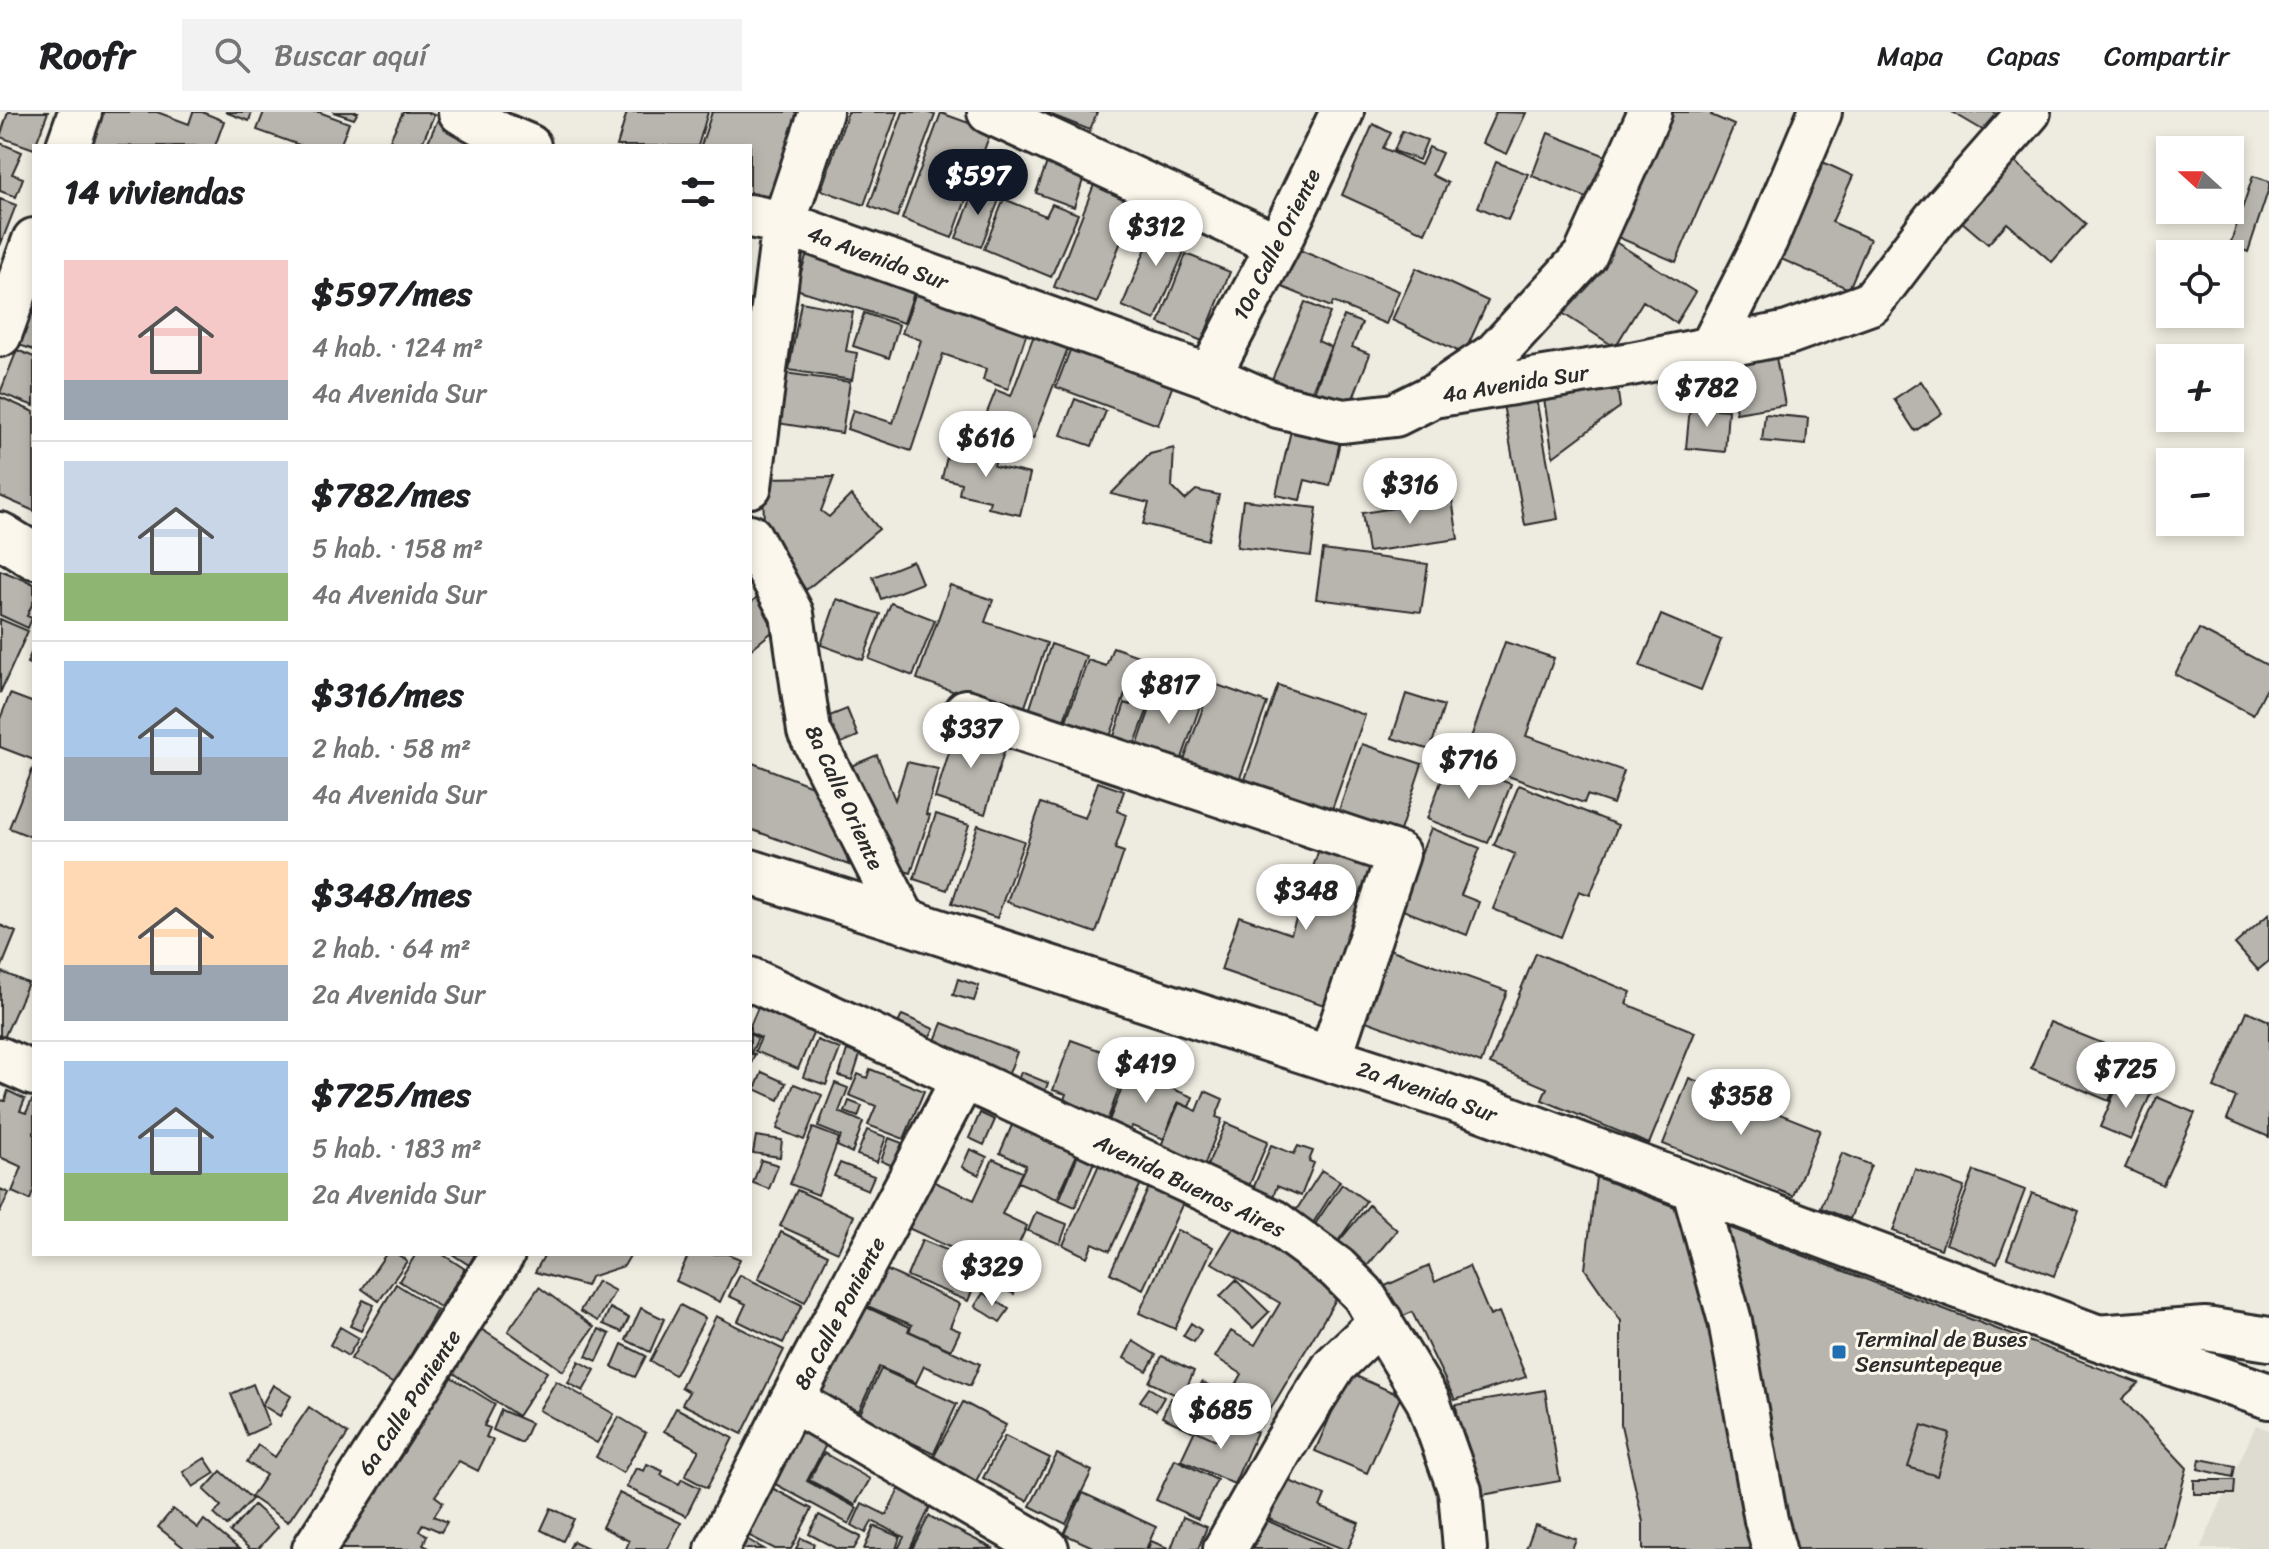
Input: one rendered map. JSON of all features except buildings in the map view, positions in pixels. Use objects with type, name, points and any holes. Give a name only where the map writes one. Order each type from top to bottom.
[{"type":"main road","points":[[0,535],[32,555]]},
{"type":"main road","name":"2a Avenida Sur","points":[[752,873],[1475,1106],[2096,1337],[2269,1396]]},
{"type":"street","points":[[69,144],[80,112]]},
{"type":"street","points":[[460,112],[524,144]]},
{"type":"street","points":[[752,455],[767,219],[821,112]]},
{"type":"street","name":"10a Calle Oriente","points":[[1209,376],[1278,245],[1342,112]]},
{"type":"street","points":[[1433,396],[1495,354],[1585,256],[1650,112]]},
{"type":"street","points":[[1711,348],[1766,240],[1820,112]]},
{"type":"street","name":"4a Avenida Sur","points":[[767,219],[1209,376],[1278,406],[1343,421],[1395,415],[1433,396],[1631,364],[1788,333],[1871,303],[1935,219],[2029,112]]},
{"type":"street","points":[[993,113],[1278,245]]},
{"type":"street","points":[[0,335],[32,246]]},
{"type":"street","name":"8a Calle Oriente","points":[[752,540],[792,614],[809,731],[905,921]]},
{"type":"street","points":[[966,711],[1398,854],[1330,1058]]},
{"type":"street","name":"Avenida Buenos Aires","points":[[752,980],[1273,1221],[1337,1268],[1363,1294],[1428,1401],[1460,1491],[1465,1549]]},
{"type":"street","points":[[0,1059],[32,1073]]},
{"type":"street","name":"8a Calle Poniente","points":[[717,1549],[792,1400],[963,1079]]},
{"type":"street","points":[[1693,1187],[1730,1321],[1774,1549]]},
{"type":"street","name":"6a Calle Poniente","points":[[314,1549],[502,1256]]},
{"type":"street","points":[[1225,1549],[1281,1450],[1334,1366],[1381,1321]]},
{"type":"street","points":[[2096,1337],[2206,1329],[2269,1339]]},
{"type":"street","points":[[792,1400],[1047,1549]]},
{"type":"shaded area","points":[[2256,1425],[2269,1430],[2269,1549],[2200,1549]]},
{"type":"place","name":"Terminal de Buses Sensuntepeque","points":[[1839,1352]]}]
